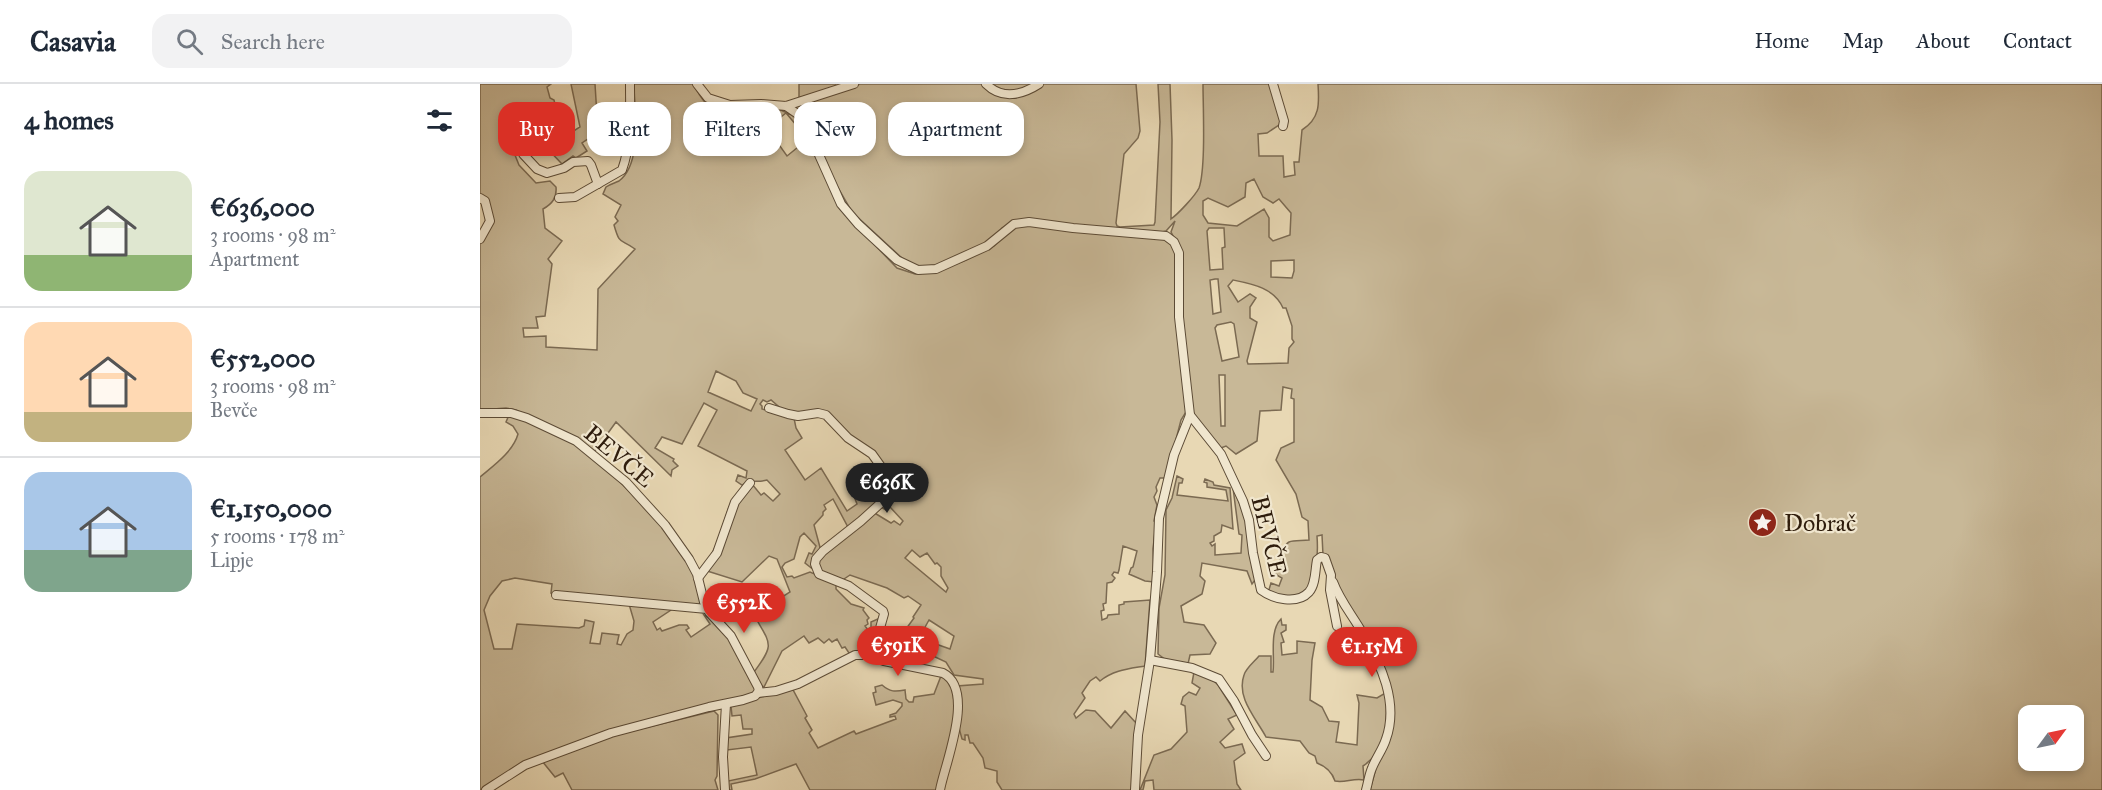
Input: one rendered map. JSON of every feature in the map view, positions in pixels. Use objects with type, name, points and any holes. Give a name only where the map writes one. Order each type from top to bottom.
[{"type":"street","points":[[559,198],[575,197],[622,170],[631,132],[630,84]]},
{"type":"street","points":[[697,84],[708,98],[730,105],[786,106],[854,84]]},
{"type":"street","points":[[986,84],[1007,95],[1027,92],[1039,84]]},
{"type":"street","points":[[1273,84],[1280,105],[1283,126]]},
{"type":"street","points":[[786,106],[799,115],[807,128],[841,204],[858,224],[897,261],[918,270],[936,269],[987,246],[1014,224],[1029,222],[1166,236],[1174,242],[1179,253],[1179,317],[1190,415],[1182,429],[1174,455],[1159,518],[1150,660],[1138,735],[1135,790]]},
{"type":"street","points":[[525,156],[537,169],[548,173],[564,168],[573,162],[588,161],[598,184]]},
{"type":"street","points":[[480,198],[485,201],[490,221],[480,239]]},
{"type":"street","points":[[769,408],[798,416],[818,413],[826,415],[848,438],[872,454],[892,482],[895,490],[823,551],[815,564],[819,574],[849,586],[883,611],[875,657]]},
{"type":"street","name":"BEVČE","points":[[480,413],[511,413],[576,441],[626,482],[665,525],[689,559],[698,578],[707,609],[731,636],[759,687],[758,693]]},
{"type":"street","name":"BEVČE","points":[[1190,415],[1221,454],[1243,501],[1249,520],[1261,590],[1274,598],[1303,596],[1310,591],[1317,560],[1321,557],[1325,558],[1331,575]]},
{"type":"street","points":[[698,578],[717,553],[726,533],[735,502],[750,483]]},
{"type":"street","points":[[1331,575],[1330,590],[1337,626]]},
{"type":"street","points":[[1331,575],[1339,597],[1367,640],[1384,674],[1389,693],[1390,724],[1387,738],[1372,767],[1366,790]]},
{"type":"street","points":[[556,595],[707,609]]},
{"type":"street","points":[[486,790],[525,765],[611,733],[798,684],[855,655],[875,657],[943,673],[953,680],[958,707],[954,736],[940,790]]},
{"type":"street","points":[[1150,660],[1198,670],[1219,679],[1266,756]]},
{"type":"street","points":[[725,790],[723,757],[726,704]]},
{"type":"shaded area","points":[[480,84],[551,84],[547,87],[550,98],[554,102],[498,102],[498,156],[515,156],[519,165],[536,183],[550,181],[556,187],[553,200],[543,209],[545,228],[562,241],[548,259],[552,264],[545,316],[536,317],[538,328],[523,328],[524,337],[546,336],[546,347],[597,350],[598,289],[635,249],[621,241],[616,232],[614,225],[618,221],[615,217],[621,205],[603,194],[606,187],[619,181],[627,173],[632,156],[671,156],[671,102],[635,102],[634,84],[693,84],[705,102],[683,102],[683,156],[782,156],[782,149],[787,156],[794,150],[794,156],[816,156],[840,209],[897,268],[915,274],[935,272],[994,246],[1013,226],[1031,225],[1163,239],[1172,245],[1177,257],[1186,412],[1181,420],[1166,478],[1160,478],[1154,497],[1157,505],[1154,521],[1156,523],[1153,549],[1154,582],[1129,574],[1137,551],[1123,546],[1118,573],[1114,572],[1112,575],[1115,578],[1112,582],[1107,583],[1106,603],[1103,604],[1104,610],[1101,611],[1102,620],[1108,615],[1119,614],[1119,605],[1124,602],[1150,600],[1145,666],[1116,672],[1100,681],[1096,677],[1090,681],[1082,693],[1085,698],[1074,714],[1076,718],[1086,710],[1095,711],[1111,728],[1125,711],[1137,724],[1135,790],[1002,790],[997,782],[997,771],[985,768],[983,758],[973,743],[970,743],[968,735],[965,735],[965,740],[962,739],[959,728],[957,686],[983,684],[983,679],[954,675],[946,662],[931,655],[932,648],[919,644],[915,655],[923,657],[921,667],[880,657],[878,654],[881,628],[898,640],[921,605],[908,596],[904,598],[887,588],[850,575],[841,581],[818,570],[819,559],[873,512],[891,523],[894,521],[900,525],[903,521],[890,507],[886,510],[881,507],[895,493],[901,495],[902,492],[892,478],[847,435],[829,414],[785,412],[771,400],[767,402],[763,400],[760,404],[762,409],[794,418],[796,428],[802,438],[785,450],[805,480],[821,468],[847,511],[857,504],[852,491],[856,488],[868,496],[872,493],[871,489],[887,476],[891,482],[891,491],[849,529],[833,499],[824,505],[826,509],[823,515],[814,525],[821,551],[814,570],[805,563],[809,553],[812,554],[816,546],[804,533],[800,537],[794,559],[782,567],[787,577],[794,578],[810,572],[836,583],[836,589],[851,604],[864,608],[869,618],[865,626],[868,630],[871,622],[880,618],[873,652],[851,656],[845,647],[842,648],[837,639],[832,642],[829,639],[824,643],[818,638],[809,643],[804,636],[782,651],[764,687],[760,685],[754,672],[768,650],[768,644],[754,615],[790,592],[777,559],[769,556],[742,582],[704,570],[717,543],[729,507],[752,484],[761,495],[764,493],[773,501],[780,494],[767,480],[742,485],[736,481],[738,475],[746,478],[747,471],[698,446],[717,410],[704,403],[682,444],[662,437],[655,448],[674,459],[673,461],[678,466],[672,470],[671,476],[616,422],[595,451],[516,410],[506,408],[480,410],[480,241],[486,220],[480,198]],"holes":[[[716,371],[736,381],[743,393],[757,399],[751,411],[708,392]],[[912,550],[920,557],[927,553],[935,564],[941,567],[941,576],[948,588],[946,592],[905,558]],[[929,620],[954,636],[950,649],[919,638]]]},
{"type":"shaded area","points":[[571,84],[595,84],[596,102],[587,102],[587,140],[582,143],[587,151],[576,158],[573,156],[575,156],[575,130],[580,127]]},
{"type":"shaded area","points":[[799,84],[836,84],[835,87],[799,98]]},
{"type":"shaded area","points":[[860,84],[1136,84],[1140,131],[1138,138],[1124,154],[1116,223],[1120,227],[1154,225],[1155,222],[1160,122],[1158,84],[1170,84],[1171,219],[1199,188],[1203,152],[1203,84],[1271,84],[1282,123],[1267,133],[1258,134],[1259,156],[1283,156],[1284,177],[1295,175],[1294,162],[1299,162],[1302,130],[1313,120],[1318,109],[1318,84],[2102,84],[2102,790],[1370,790],[1376,768],[1390,737],[1392,693],[1382,668],[1343,600],[1323,555],[1322,535],[1317,536],[1316,568],[1307,591],[1294,597],[1268,593],[1271,583],[1279,586],[1282,578],[1275,574],[1287,544],[1291,541],[1309,540],[1308,521],[1302,517],[1296,494],[1276,460],[1281,448],[1294,442],[1292,389],[1283,387],[1281,410],[1260,411],[1257,441],[1236,454],[1226,446],[1218,449],[1194,418],[1187,378],[1178,245],[1171,232],[1175,221],[1166,231],[1162,232],[1016,220],[1002,228],[994,239],[984,246],[937,265],[916,267],[903,259],[852,212],[822,156],[876,156],[876,102],[806,102]],"holes":[[[1254,179],[1263,197],[1273,203],[1279,199],[1291,213],[1290,235],[1273,241],[1269,237],[1269,218],[1264,209],[1237,226],[1208,223],[1203,215],[1203,201],[1208,198],[1228,207],[1245,197],[1246,183]],[[1209,228],[1224,228],[1223,269],[1210,270],[1207,231]],[[1294,260],[1292,278],[1271,277],[1271,261]],[[1218,279],[1221,312],[1213,314],[1210,280]],[[1233,280],[1262,288],[1274,296],[1283,308],[1286,308],[1294,342],[1289,348],[1288,363],[1248,364],[1257,322],[1250,318],[1250,307],[1256,298],[1250,294],[1238,302],[1228,286]],[[1231,322],[1234,324],[1239,357],[1222,361],[1215,328],[1217,325]],[[1219,375],[1225,375],[1225,426],[1221,426]]]},
{"type":"shaded area","points":[[782,111],[794,116],[794,122],[786,113],[782,116]]},
{"type":"shaded area","points":[[554,156],[573,156],[562,164]]},
{"type":"shaded area","points":[[509,415],[519,417],[573,442],[620,482],[656,519],[686,558],[694,575],[702,603],[700,605],[551,593],[552,584],[515,578],[502,581],[490,596],[484,610],[494,649],[512,649],[517,624],[579,628],[584,626],[585,620],[594,622],[590,643],[600,644],[602,633],[619,635],[617,644],[621,645],[627,634],[633,630],[634,621],[629,604],[670,608],[671,610],[653,622],[657,630],[660,628],[662,631],[679,625],[687,625],[689,628],[686,630],[691,637],[710,624],[704,615],[713,620],[735,647],[756,690],[751,694],[588,738],[480,790],[480,477],[502,458],[515,441],[518,434],[513,426],[506,422]]},
{"type":"shaded area","points":[[1177,476],[1183,479],[1182,483],[1179,483],[1177,495],[1228,501],[1226,490],[1207,487],[1207,483],[1204,482],[1205,479],[1213,482],[1214,485],[1230,488],[1233,529],[1222,525],[1221,532],[1214,536],[1214,541],[1210,543],[1212,546],[1215,544],[1215,555],[1241,553],[1242,535],[1239,534],[1233,488],[1245,516],[1255,580],[1252,584],[1247,571],[1202,563],[1200,576],[1205,581],[1202,594],[1181,606],[1184,622],[1204,625],[1216,643],[1210,654],[1190,655],[1188,664],[1166,660],[1158,654],[1159,608],[1165,575],[1166,510],[1172,498]]},
{"type":"shaded area","points":[[1281,619],[1282,625],[1286,625],[1286,630],[1281,633],[1284,642],[1281,643],[1282,655],[1297,653],[1297,641],[1315,643],[1310,700],[1322,707],[1329,721],[1339,722],[1336,742],[1357,745],[1359,703],[1357,695],[1377,698],[1387,692],[1387,713],[1382,743],[1363,766],[1364,780],[1335,781],[1330,772],[1317,763],[1315,756],[1309,753],[1300,741],[1266,737],[1248,708],[1243,692],[1244,675],[1259,656],[1271,656],[1271,672],[1273,672],[1275,630]]},
{"type":"shaded area","points":[[1194,672],[1218,685],[1237,715],[1228,719],[1234,729],[1220,742],[1225,748],[1242,744],[1245,753],[1234,761],[1237,784],[1241,790],[1154,790],[1153,780],[1145,781],[1143,790],[1140,790],[1154,755],[1171,749],[1187,732],[1185,706],[1181,704],[1183,697],[1189,692],[1196,695],[1200,688],[1192,683]]},
{"type":"shaded area","points":[[941,676],[951,683],[956,713],[938,790],[810,790],[796,764],[755,779],[731,784],[732,790],[727,790],[728,781],[757,775],[751,747],[727,750],[726,738],[752,734],[752,729],[743,729],[741,715],[732,716],[731,706],[792,688],[807,716],[805,718],[812,730],[809,733],[818,748],[854,731],[856,734],[896,719],[895,716],[890,717],[890,715],[896,713],[902,703],[893,700],[876,705],[873,693],[876,692],[875,687],[882,685],[893,691],[905,690],[906,699],[913,702],[914,697],[934,694]]},
{"type":"shaded area","points":[[714,711],[718,715],[717,776],[715,780],[718,790],[572,790],[563,773],[555,777],[542,761],[603,738]]},
{"type":"place","name":"Dobrač","points":[[1763,523]]}]
